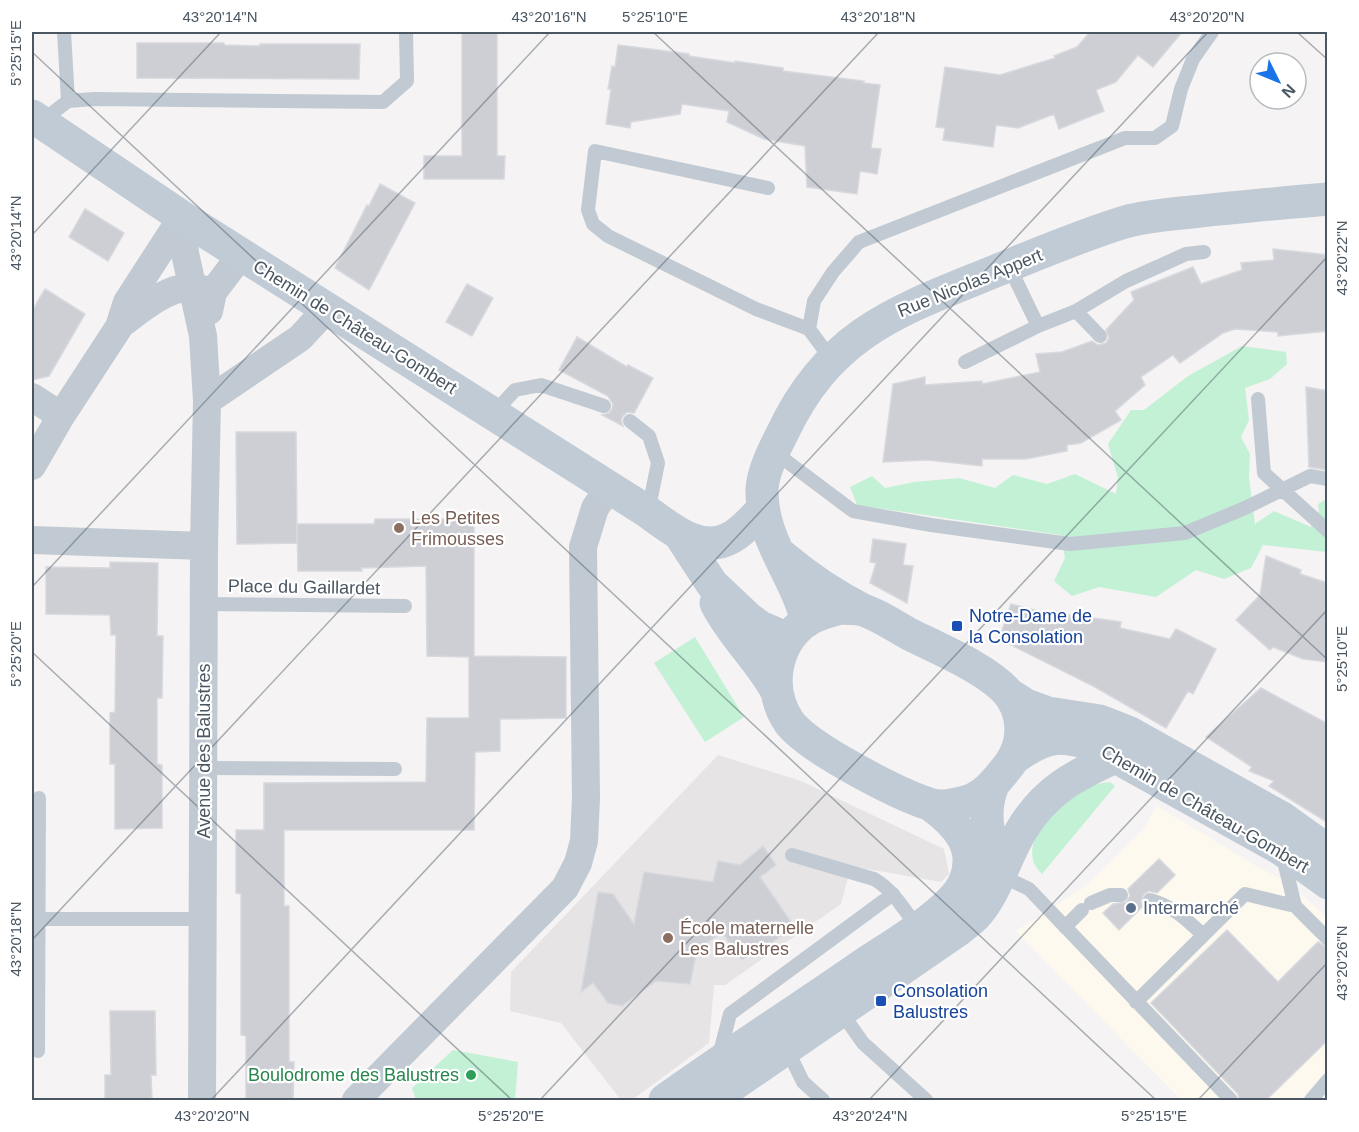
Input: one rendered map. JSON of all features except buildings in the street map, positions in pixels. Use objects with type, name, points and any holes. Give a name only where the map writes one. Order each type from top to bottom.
[{"type":"street","name":"Chemin de Château-Gombert","points":[[36,119],[182,217],[648,512],[680,535],[705,543],[730,539],[744,529],[763,509]]},
{"type":"street","name":"Rue Nicolas Appert","points":[[798,630],[763,509],[762,487],[773,451],[801,398],[831,359],[863,333],[889,317],[1009,266],[1126,221],[1221,208],[1328,199]]},
{"type":"street","name":"Avenue des Balustres","points":[[182,217],[185,253],[203,289],[207,401],[204,546],[202,1101]]},
{"type":"street","points":[[32,466],[118,327],[127,302],[182,217]]},
{"type":"street","points":[[118,327],[144,307],[177,290],[203,289],[241,255]]},
{"type":"street","points":[[207,401],[300,338],[327,310]]},
{"type":"street","points":[[32,397],[61,416]]},
{"type":"street","points":[[356,1101],[565,888],[578,863],[584,841],[586,798],[583,547],[595,508],[609,488]]},
{"type":"street","name":"Chemin de Château-Gombert","points":[[680,535],[712,584],[754,623],[798,630]]},
{"type":"street","points":[[32,540],[204,546]]},
{"type":"street","points":[[776,550],[813,581],[863,610]]},
{"type":"street","name":"Chemin de Château-Gombert","points":[[712,584],[716,604],[735,636],[766,673],[776,690],[789,722],[802,736],[865,774],[931,805]]},
{"type":"street","points":[[776,690],[776,672],[782,652],[798,630],[821,614],[840,608],[863,610]]},
{"type":"street","name":"Chemin de Château-Gombert","points":[[863,610],[982,672],[1026,705],[1048,713],[1100,721],[1128,732],[1282,818],[1324,868]]},
{"type":"street","points":[[999,874],[987,830],[988,798],[993,785],[1014,758],[1021,735],[1017,711],[1010,695]]},
{"type":"street","name":"Chemin de Château-Gombert","points":[[1014,758],[1044,740],[1057,737],[1075,738],[1117,756],[1281,849],[1324,868]]},
{"type":"street","points":[[717,1085],[833,1000],[966,923],[986,901],[1021,830],[1043,801],[1076,774],[1117,756]]},
{"type":"street","points":[[931,805],[956,804],[971,800],[993,785]]},
{"type":"street","points":[[665,1101],[717,1085],[785,1049],[833,1000],[917,927],[952,901],[960,890],[969,867],[968,849],[964,838],[949,818],[931,805]]},
{"type":"lane","points":[[64,32],[68,100]]},
{"type":"lane","points":[[36,119],[68,100],[383,102],[407,81],[406,32]]},
{"type":"lane","points":[[809,329],[814,302],[833,272],[859,242],[1125,138],[1155,138],[1172,126],[1181,89],[1193,59],[1212,32]]},
{"type":"lane","points":[[768,188],[596,151],[588,210],[593,224],[608,236],[756,309],[809,329],[831,359]]},
{"type":"lane","points":[[965,362],[1038,326],[1076,311],[1126,281],[1186,254],[1204,252]]},
{"type":"lane","points":[[1009,266],[1038,326]]},
{"type":"lane","points":[[1076,311],[1100,336]]},
{"type":"lane","points":[[493,414],[515,390],[541,384],[604,406]]},
{"type":"lane","points":[[1258,399],[1264,473],[1328,531]]},
{"type":"lane","points":[[630,421],[649,436],[658,463],[648,512]]},
{"type":"lane","points":[[773,451],[853,511],[931,525],[1070,544],[1185,533],[1245,508],[1310,476],[1328,479]]},
{"type":"lane","name":"Place du Gaillardet","points":[[204,604],[405,606]]},
{"type":"lane","points":[[205,768],[394,769]]},
{"type":"lane","points":[[38,1051],[39,798]]},
{"type":"lane","points":[[1281,849],[1295,906]]},
{"type":"lane","points":[[792,855],[874,879],[885,885],[917,927]]},
{"type":"lane","points":[[999,874],[1029,889],[1231,1101]]},
{"type":"lane","points":[[717,1085],[729,1014],[893,894]]},
{"type":"lane","points":[[1136,1002],[1245,894],[1295,906],[1324,929]]},
{"type":"lane","points":[[1065,927],[1087,907],[1110,895],[1121,895]]},
{"type":"lane","points":[[1150,900],[1166,905],[1181,914],[1203,935]]},
{"type":"lane","points":[[37,919],[203,919]]},
{"type":"lane","points":[[833,1000],[863,1043],[926,1101]]},
{"type":"lane","points":[[785,1049],[803,1082],[823,1101]]},
{"type":"lane","points":[[1313,1099],[1328,1080]]},
{"type":"shaded area","name":"École maternelle Les Balustres","points":[[718,755],[801,781],[944,849],[949,874],[941,882],[851,866],[841,904],[725,985],[714,985],[709,1043],[632,1100],[621,1100],[561,1023],[510,1011],[511,972]]},
{"type":"shaded area","points":[[1156,805],[1258,867],[1286,881],[1327,917],[1327,1100],[1181,1100],[1016,931],[1086,886],[1145,828]]},
{"type":"green space","points":[[1242,346],[1286,352],[1287,364],[1270,379],[1245,388],[1249,420],[1241,437],[1250,454],[1249,477],[1255,524],[1274,511],[1311,527],[1319,511],[1318,504],[1327,499],[1327,552],[1263,545],[1251,568],[1224,579],[1196,570],[1156,597],[1099,587],[1072,596],[1054,581],[1065,558],[1061,535],[857,505],[850,487],[872,476],[885,488],[914,482],[959,478],[995,488],[1013,475],[1047,484],[1075,474],[1116,494],[1118,478],[1108,444],[1131,410],[1144,410],[1188,376]]},
{"type":"green space","points":[[695,637],[744,717],[705,742],[654,663]]},
{"type":"green space","points":[[1110,782],[1115,786],[1042,874],[1034,863],[1032,850],[1043,825],[1053,813],[1076,794],[1092,786]]},
{"type":"green space","name":"Boulodrome des Balustres","points":[[453,1050],[518,1062],[515,1100],[416,1100],[412,1088]]},
{"type":"place","name":"Les Petites Frimousses","points":[[399,528]]},
{"type":"place","name":"Notre-Dame de la Consolation","points":[[957,626]]},
{"type":"place","name":"Intermarché","points":[[1131,908]]},
{"type":"place","name":"École maternelle Les Balustres","points":[[668,938]]},
{"type":"place","name":"Consolation Balustres","points":[[881,1001]]},
{"type":"place","name":"Boulodrome des Balustres","points":[[471,1075]]}]
